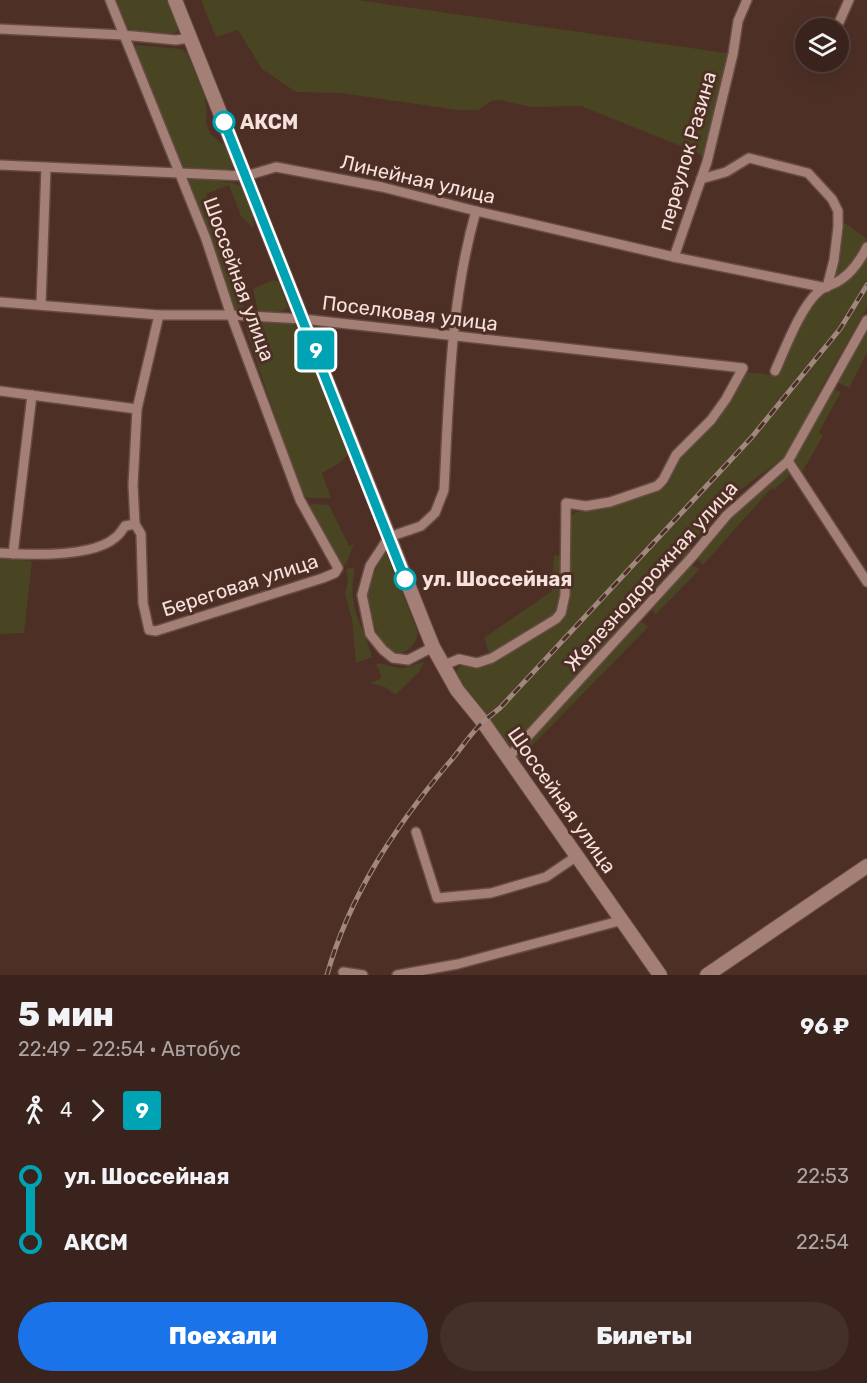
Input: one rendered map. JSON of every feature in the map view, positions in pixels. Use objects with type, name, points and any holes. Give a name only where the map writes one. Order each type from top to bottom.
[{"type":"main road","name":"Шоссейная улица","points":[[175,0],[442,666],[660,975]]},
{"type":"main road","points":[[707,975],[867,866]]},
{"type":"street","name":"Шоссейная улица","points":[[110,0],[206,240],[231,315],[300,500],[338,568]]},
{"type":"street","name":"переулок Разина","points":[[674,257],[701,179],[734,54],[738,21],[747,0]]},
{"type":"street","points":[[841,18],[849,0]]},
{"type":"street","points":[[0,29],[176,40],[190,38]]},
{"type":"street","points":[[701,179],[726,172],[749,158],[808,172],[832,199],[838,211],[834,260],[825,287]]},
{"type":"street","name":"Линейная улица","points":[[0,165],[246,176],[276,167],[382,187],[674,257],[825,287]]},
{"type":"street","points":[[41,304],[46,167]]},
{"type":"street","points":[[433,647],[408,660],[393,658],[370,634],[362,595],[370,566],[389,537],[421,526],[435,513],[444,490],[452,336],[468,240],[476,211]]},
{"type":"street","points":[[775,371],[814,294],[845,278],[862,258],[867,248]]},
{"type":"street","name":"Поселковая улица","points":[[0,302],[159,315],[231,315],[303,319],[743,368],[716,413],[676,455],[663,480],[657,486],[610,502],[586,506],[566,502],[565,595],[561,613],[556,619],[492,658],[477,663],[459,659],[442,666]]},
{"type":"street","points":[[0,553],[41,556],[98,547],[116,538],[125,526],[135,525],[133,484],[137,409],[159,315]]},
{"type":"street","name":"Железнодорожная улица","points":[[508,758],[691,558],[727,515],[788,460],[867,320]]},
{"type":"street","points":[[0,391],[137,409]]},
{"type":"street","points":[[13,554],[32,395]]},
{"type":"street","points":[[788,460],[867,582]]},
{"type":"street","name":"Береговая улица","points":[[135,525],[141,534],[143,603],[149,630],[156,631],[323,578],[335,573],[338,568]]},
{"type":"street","points":[[416,832],[437,898],[492,893],[546,877],[577,856]]},
{"type":"street","points":[[397,975],[458,964],[623,920]]},
{"type":"street","points":[[343,972],[363,975]]},
{"type":"shaded area","points":[[117,0],[167,0],[178,31],[161,34],[144,33],[127,27]]},
{"type":"shaded area","points":[[201,0],[357,0],[733,54],[707,162],[698,153],[581,106],[532,107],[500,100],[491,101],[478,110],[458,110],[341,93],[296,92],[262,69],[238,30],[216,37]]},
{"type":"shaded area","points":[[136,45],[181,49],[187,53],[205,97],[206,122],[210,134],[224,145],[233,165],[228,173],[185,169],[180,166],[136,52]]},
{"type":"shaded area","points":[[186,178],[233,183],[240,186],[247,201],[253,217],[253,228],[241,216],[229,185],[206,194],[243,292],[243,309],[236,310],[231,302]]},
{"type":"shaded area","points":[[842,221],[867,239],[846,272],[835,278]]},
{"type":"shaded area","points":[[867,254],[867,308],[822,386],[789,453],[738,492],[691,545],[691,551],[684,558],[681,556],[532,726],[510,749],[504,747],[456,672],[462,664],[479,669],[487,666],[559,619],[569,522],[574,513],[635,499],[669,484],[668,478],[672,468],[731,400],[731,397],[738,393],[735,391],[747,373],[775,375],[804,315],[818,295]]},
{"type":"shaded area","points":[[273,280],[279,282],[288,308],[274,314],[258,311],[253,289]]},
{"type":"shaded area","points":[[251,322],[291,323],[296,327],[305,344],[349,454],[338,464],[322,473],[331,498],[309,498],[302,495],[245,327]]},
{"type":"shaded area","points":[[867,328],[867,353],[849,388],[837,382]]},
{"type":"shaded area","points":[[832,389],[841,392],[819,432],[823,436],[802,472],[795,458]]},
{"type":"shaded area","points":[[791,470],[792,473],[774,490],[772,488],[768,492],[703,565],[696,558],[731,516],[779,471]]},
{"type":"shaded area","points":[[312,504],[329,505],[349,546],[354,544],[346,564],[341,566],[309,511]]},
{"type":"shaded area","points":[[386,552],[418,633],[411,648],[397,653],[387,648],[380,639],[368,601],[368,590],[372,579]]},
{"type":"shaded area","points":[[554,555],[562,556],[560,608],[557,615],[493,654],[489,652],[484,638],[552,591]]},
{"type":"shaded area","points":[[0,558],[32,561],[24,633],[0,634]]},
{"type":"shaded area","points":[[686,566],[700,569],[656,614],[649,606]]},
{"type":"shaded area","points":[[346,569],[355,569],[354,605],[372,657],[356,663],[352,619],[345,594],[348,582]]},
{"type":"shaded area","points":[[642,622],[648,627],[517,761],[517,754],[637,623]]},
{"type":"shaded area","points":[[424,662],[419,672],[395,695],[385,687],[370,683],[380,679],[381,675],[376,664],[400,668]]},
{"type":"railway","points":[[327,975],[336,946],[361,890],[409,813],[477,728],[500,708],[752,437],[840,329],[867,285]]},
{"type":"bus line","name":"9","points":[[224,122],[405,579]]},
{"type":"place","name":"АКСМ","points":[[224,122]]},
{"type":"place","name":"ул. Шоссейная","points":[[405,579]]}]
